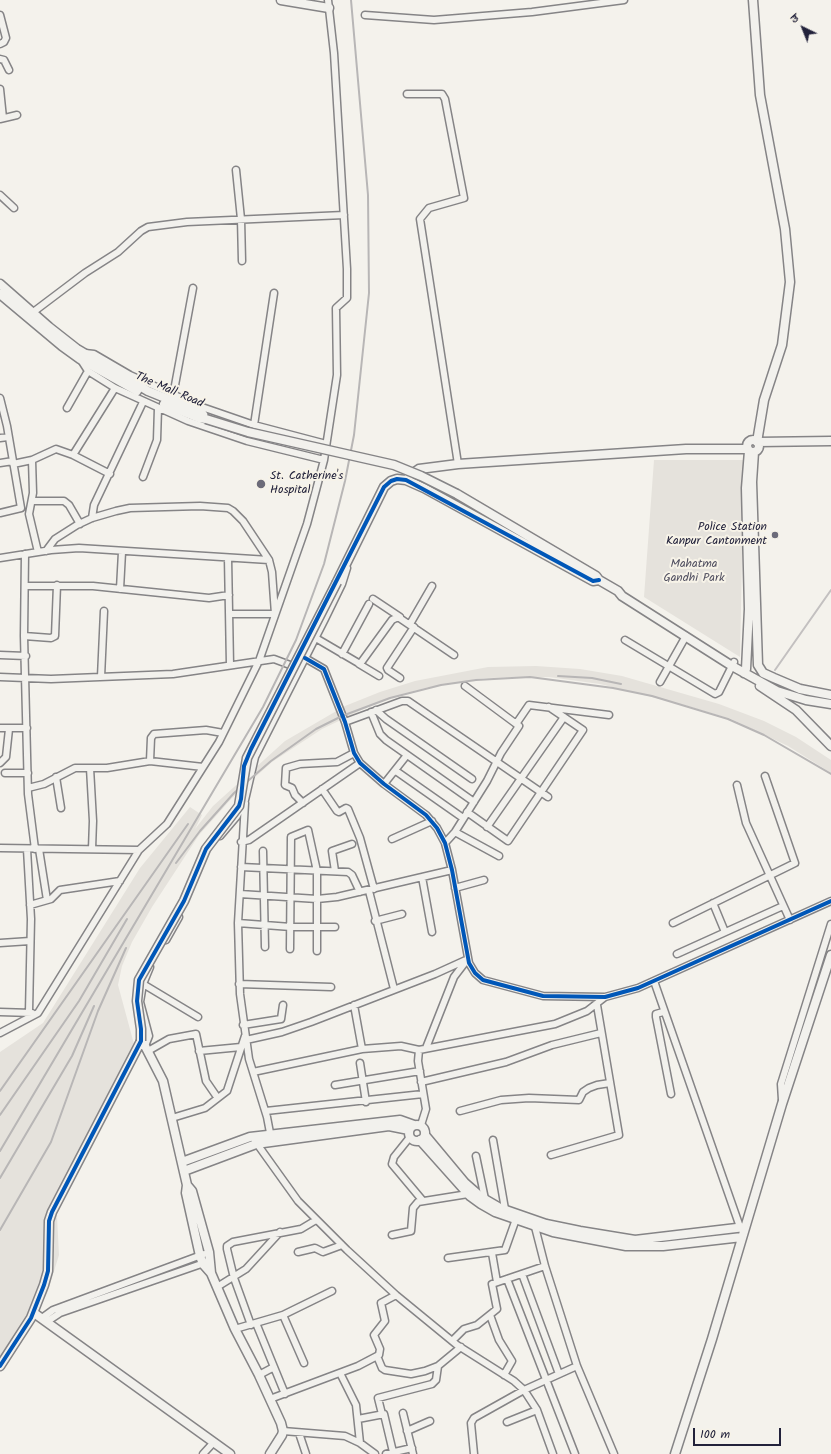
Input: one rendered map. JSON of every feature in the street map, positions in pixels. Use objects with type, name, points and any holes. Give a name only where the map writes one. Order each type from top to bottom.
[{"type":"street","points":[[0,1033],[38,1013],[139,850],[167,824],[203,767],[223,733],[259,661],[307,524],[324,460],[336,375],[336,308],[347,298],[344,215],[334,53],[328,4],[281,0]]},
{"type":"street","points":[[365,15],[434,20],[532,12],[624,0]]},
{"type":"street","points":[[753,0],[760,95],[785,229],[790,282],[782,345],[764,400],[759,425],[746,472],[750,521],[756,660],[764,679],[777,692],[780,691],[806,700],[831,704]]},
{"type":"street","points":[[0,15],[1,25],[6,38],[0,44]]},
{"type":"street","points":[[0,59],[4,60],[9,70]]},
{"type":"street","points":[[0,89],[1,118],[17,115]]},
{"type":"street","points":[[407,94],[442,94],[445,100],[464,198],[429,208],[420,219],[458,464]]},
{"type":"street","points":[[236,170],[241,219],[242,261]]},
{"type":"street","points":[[0,195],[14,208]]},
{"type":"street","points":[[32,313],[73,281],[118,252],[141,231],[148,227],[187,222],[344,215]]},
{"type":"street","name":"The Mall Road","points":[[0,284],[90,365],[202,413],[206,418],[248,432],[394,465],[421,476],[457,494],[596,576],[599,580]]},
{"type":"street","points":[[173,396],[193,288]]},
{"type":"street","points":[[254,425],[274,293]]},
{"type":"street","name":"The Mall Road","points":[[0,294],[46,334],[81,356]]},
{"type":"street","points":[[81,356],[94,354],[130,375],[173,396],[254,425],[326,444]]},
{"type":"street","points":[[81,356],[115,388],[158,408],[247,441],[324,460]]},
{"type":"street","points":[[67,408],[90,365]]},
{"type":"street","points":[[73,455],[115,388]]},
{"type":"street","points":[[0,398],[21,508],[0,513]]},
{"type":"street","points":[[92,518],[94,505],[144,402]]},
{"type":"street","points":[[143,477],[157,440],[158,408]]},
{"type":"street","points":[[0,438],[8,436]]},
{"type":"street","points":[[406,480],[414,471],[458,464],[733,448],[738,450],[753,446],[777,446],[782,443],[831,441]]},
{"type":"street","points":[[0,463],[32,460],[56,449],[73,455],[110,474]]},
{"type":"street","points":[[32,460],[32,501],[29,514],[38,552]]},
{"type":"street","points":[[283,1431],[259,1375],[235,1329],[217,1287],[210,1273],[203,1264],[200,1256],[186,1193],[187,1185],[163,1081],[144,1046],[137,1001],[139,980],[184,901],[206,849],[239,806],[247,758],[353,552],[384,488],[391,481],[397,479],[406,480],[593,581],[599,580],[618,591],[624,592],[733,664]]},
{"type":"street","points":[[32,501],[64,501],[69,505],[80,524]]},
{"type":"street","points":[[46,551],[55,539],[80,524],[92,518],[130,508],[173,506],[228,508],[243,521],[269,560],[272,572],[275,614]]},
{"type":"street","points":[[750,521],[749,609],[745,671],[768,693],[796,710],[831,746]]},
{"type":"street","points":[[0,558],[79,548],[122,552],[269,560]]},
{"type":"street","points":[[120,589],[122,552]]},
{"type":"street","points":[[271,1138],[266,1111],[253,1072],[243,1025],[239,984],[238,923],[241,842],[245,800],[255,756],[342,584],[353,552]]},
{"type":"street","points":[[25,554],[24,636],[26,656],[28,788],[37,849],[47,900]]},
{"type":"street","points":[[228,558],[230,665]]},
{"type":"street","points":[[25,586],[57,585],[120,589],[209,598],[229,595]]},
{"type":"street","points":[[24,636],[51,638],[55,636],[57,585]]},
{"type":"street","points":[[400,678],[387,668],[412,626],[432,586]]},
{"type":"street","points":[[618,591],[622,596],[745,671],[764,679],[831,695]]},
{"type":"street","points":[[342,654],[371,602],[401,618],[454,655]]},
{"type":"street","points":[[101,677],[104,611]]},
{"type":"street","points":[[230,614],[275,614]]},
{"type":"street","points":[[359,664],[394,617],[401,618]]},
{"type":"street","points":[[660,682],[686,636]]},
{"type":"street","points":[[314,637],[379,676]]},
{"type":"street","points":[[625,640],[715,694],[719,692],[733,664]]},
{"type":"street","points":[[0,655],[26,656]]},
{"type":"street","points":[[305,658],[324,669],[345,722],[354,754],[360,763],[384,784],[426,814],[432,821],[444,843],[452,870],[468,958],[475,973],[483,980],[493,984],[543,996],[605,997],[638,988],[831,901]]},
{"type":"street","points":[[0,678],[26,679],[173,674],[274,659],[300,668]]},
{"type":"street","points":[[444,843],[455,832],[488,781],[497,761],[519,726],[465,686]]},
{"type":"street","points":[[345,722],[402,701],[408,701],[548,797]]},
{"type":"street","points":[[516,724],[529,705],[609,715]]},
{"type":"street","points":[[467,812],[508,841],[583,730],[549,707]]},
{"type":"street","points":[[374,711],[380,734],[474,802]]},
{"type":"street","points":[[374,711],[472,779]]},
{"type":"street","points":[[487,827],[564,717]]},
{"type":"street","points":[[0,728],[27,728]]},
{"type":"street","points":[[2,760],[7,753],[9,729]]},
{"type":"street","points":[[150,761],[151,738],[154,734],[206,730],[223,733]]},
{"type":"street","points":[[303,803],[295,795],[292,788],[285,786],[286,768],[300,764],[337,762],[354,754]]},
{"type":"street","points":[[384,784],[396,771],[407,755]]},
{"type":"street","points":[[28,788],[44,784],[75,768],[107,768],[150,761],[203,767]]},
{"type":"street","points":[[241,842],[249,840],[360,763]]},
{"type":"street","points":[[90,768],[93,821],[92,849]]},
{"type":"street","points":[[396,771],[463,818]]},
{"type":"street","points":[[5,773],[28,773]]},
{"type":"street","points":[[672,923],[795,864],[765,776]]},
{"type":"street","points":[[56,777],[61,808]]},
{"type":"street","points":[[737,785],[746,823],[790,920]]},
{"type":"street","points":[[322,789],[336,811],[339,812],[346,808],[348,809],[362,843],[375,921],[394,990]]},
{"type":"street","points":[[0,1366],[34,1313],[48,1271],[47,1233],[48,1221],[52,1212],[149,1036],[140,1002],[143,984],[149,969],[174,926],[212,846],[237,816],[245,800]]},
{"type":"street","points":[[392,839],[432,821]]},
{"type":"street","points":[[290,949],[291,837],[308,830],[317,871],[317,951]]},
{"type":"street","points":[[455,832],[499,856]]},
{"type":"street","points":[[335,871],[332,851],[352,844]]},
{"type":"street","points":[[0,848],[139,850]]},
{"type":"street","points":[[27,849],[30,905],[29,1012]]},
{"type":"street","points":[[263,851],[265,947]]},
{"type":"street","points":[[241,867],[350,872],[360,892]]},
{"type":"street","points":[[240,894],[316,899],[371,890],[452,870]]},
{"type":"street","points":[[422,877],[432,932]]},
{"type":"street","points":[[455,888],[484,880]]},
{"type":"street","points":[[30,905],[52,898],[58,891],[120,881]]},
{"type":"street","points":[[712,903],[726,932]]},
{"type":"street","points":[[677,954],[783,906]]},
{"type":"street","points":[[375,921],[402,914]]},
{"type":"street","points":[[238,923],[290,927],[335,927]]},
{"type":"street","points":[[782,1104],[780,1084],[831,924]]},
{"type":"street","points":[[0,943],[30,941]]},
{"type":"street","points":[[675,1454],[693,1402],[742,1237],[743,1227],[831,955]]},
{"type":"street","points":[[246,1037],[282,1032],[394,990],[468,958]]},
{"type":"street","points":[[426,1048],[454,976],[468,958]]},
{"type":"street","points":[[654,981],[663,1012],[743,1227]]},
{"type":"street","points":[[143,984],[198,1017]]},
{"type":"street","points":[[239,984],[331,987]]},
{"type":"street","points":[[253,1072],[362,1049],[401,1046],[419,1050],[470,1042],[556,1024],[597,1005],[605,997]]},
{"type":"street","points":[[243,1025],[281,1019],[283,1005]]},
{"type":"street","points":[[354,1005],[362,1049]]},
{"type":"street","points":[[550,1155],[619,1135],[597,1005]]},
{"type":"street","points":[[0,1012],[38,1013]]},
{"type":"street","points":[[663,1012],[656,1014],[656,1017],[668,1069],[671,1094]]},
{"type":"street","points":[[144,1046],[195,1033],[197,1036],[206,1081],[217,1097]]},
{"type":"street","points":[[421,1082],[506,1062],[543,1050],[551,1045],[601,1033]]},
{"type":"street","points":[[172,1118],[205,1108],[228,1089],[241,1047],[246,1037]]},
{"type":"street","points":[[199,1051],[241,1047]]},
{"type":"street","points":[[419,1050],[417,1053],[426,1109],[394,1157],[392,1164],[423,1201]]},
{"type":"street","points":[[360,1063],[364,1080],[366,1102]]},
{"type":"street","points":[[335,1084],[420,1071]]},
{"type":"street","points":[[460,1111],[501,1100],[529,1098],[579,1100],[583,1092],[589,1088],[610,1083]]},
{"type":"street","points":[[266,1111],[366,1102],[424,1094]]},
{"type":"street","points":[[182,1162],[255,1140],[389,1126],[425,1130],[422,1138]]},
{"type":"street","points":[[413,1129],[413,1140],[422,1138]]},
{"type":"street","points":[[422,1138],[468,1194],[495,1212],[516,1219],[580,1231],[629,1243],[663,1246],[742,1237]]},
{"type":"street","points":[[422,1138],[465,1183],[485,1199],[533,1222],[545,1266],[577,1366],[614,1454]]},
{"type":"street","points":[[184,1171],[255,1140]]},
{"type":"street","points":[[255,1140],[298,1201],[342,1245],[396,1295],[452,1340],[524,1390],[537,1410],[553,1454]]},
{"type":"street","points":[[493,1140],[505,1209]]},
{"type":"street","points":[[476,1156],[485,1199]]},
{"type":"street","points":[[187,1185],[192,1191],[210,1256],[210,1273]]},
{"type":"street","points":[[392,1235],[411,1231],[414,1205],[423,1201],[468,1194]]},
{"type":"street","points":[[448,1258],[505,1250],[516,1219]]},
{"type":"street","points":[[285,1394],[234,1278],[227,1249],[229,1244],[280,1232],[301,1229],[316,1220]]},
{"type":"street","points":[[629,1243],[743,1227]]},
{"type":"street","points":[[217,1287],[246,1270],[280,1232]]},
{"type":"street","points":[[298,1252],[315,1248],[323,1252],[342,1245]]},
{"type":"street","points":[[492,1253],[497,1282]]},
{"type":"street","points":[[45,1320],[53,1310],[200,1256],[210,1256]]},
{"type":"street","points":[[45,1320],[60,1313],[203,1264],[210,1256]]},
{"type":"street","points":[[452,1340],[464,1329],[476,1325],[498,1308],[491,1285],[545,1266]]},
{"type":"street","points":[[522,1274],[559,1374]]},
{"type":"street","points":[[507,1279],[575,1454]]},
{"type":"street","points":[[235,1329],[283,1315],[332,1291]]},
{"type":"street","points":[[270,1399],[340,1373],[377,1356],[381,1352],[374,1335],[385,1321],[381,1303],[396,1295]]},
{"type":"street","points":[[34,1313],[230,1454]]},
{"type":"street","points":[[283,1315],[304,1363]]},
{"type":"street","points":[[490,1315],[499,1340],[512,1361],[504,1375]]},
{"type":"street","points":[[377,1356],[383,1369],[404,1374],[418,1374],[438,1366],[461,1347]]},
{"type":"street","points":[[393,1452],[387,1425],[382,1414],[378,1398],[432,1384],[436,1380],[438,1366]]},
{"type":"street","points":[[474,1454],[472,1420],[524,1390],[577,1366]]},
{"type":"street","points":[[259,1375],[274,1367]]},
{"type":"street","points":[[340,1373],[354,1399],[358,1419],[360,1443]]},
{"type":"street","points":[[507,1422],[537,1410]]},
{"type":"street","points":[[386,1454],[412,1451],[403,1413]]},
{"type":"street","points":[[358,1419],[382,1414]]},
{"type":"street","points":[[408,1432],[430,1421]]},
{"type":"street","points":[[283,1431],[345,1436],[360,1443],[375,1454]]},
{"type":"street","points":[[270,1454],[283,1431]]},
{"type":"street","points":[[299,1432],[306,1454]]},
{"type":"street","points":[[203,1454],[214,1442]]},
{"type":"shaded area","name":"Mahatma Gandhi Park","points":[[654,460],[744,460],[740,657],[644,597]]},
{"type":"shaded area","points":[[536,666],[580,669],[622,676],[719,704],[764,721],[796,737],[831,760],[831,773],[788,746],[731,719],[684,705],[600,684],[549,677],[484,678],[425,688],[399,695],[366,708],[322,729],[272,762],[232,798],[199,835],[152,907],[132,942],[122,966],[118,985],[134,1044],[56,1197],[59,1255],[47,1294],[0,1370],[0,1052],[43,1023],[140,868],[190,807],[202,815],[195,829],[213,806],[285,741],[345,706],[380,692],[415,681],[488,667]]},
{"type":"waterway","points":[[775,670],[831,590]]},
{"type":"railway","points":[[0,1151],[263,707],[296,640],[324,564],[345,481],[354,435],[369,293],[368,195],[351,0]]},
{"type":"railway","points":[[558,676],[592,678],[621,684]]},
{"type":"railway","points":[[176,863],[200,831],[234,793],[271,761],[316,729],[342,716],[390,698],[441,685],[476,680],[530,677],[613,688],[652,696],[728,719],[764,735],[831,774]]},
{"type":"railway","points":[[0,1091],[188,824]]},
{"type":"railway","points":[[0,1115],[79,1001],[127,919]]},
{"type":"railway","points":[[0,1230],[51,1142],[98,1011],[126,948]]},
{"type":"railway","points":[[0,1178],[72,1056],[94,1006]]},
{"type":"cycle path","points":[[0,1366],[31,1318],[44,1285],[48,1271],[49,1221],[52,1212],[141,1041],[137,1001],[139,980],[184,901],[206,849],[239,806],[244,766],[251,749],[384,487],[391,481],[397,479],[406,480],[593,581],[599,580]]},
{"type":"cycle path","points":[[305,658],[324,669],[345,722],[354,753],[360,763],[384,784],[426,815],[437,828],[445,843],[452,870],[469,963],[475,973],[483,980],[543,996],[605,997],[638,988],[831,901]]},
{"type":"place","name":"St. Catherine's Hospital","points":[[261,484]]},
{"type":"place","name":"Police Station Kanpur Cantonment","points":[[775,535]]}]
